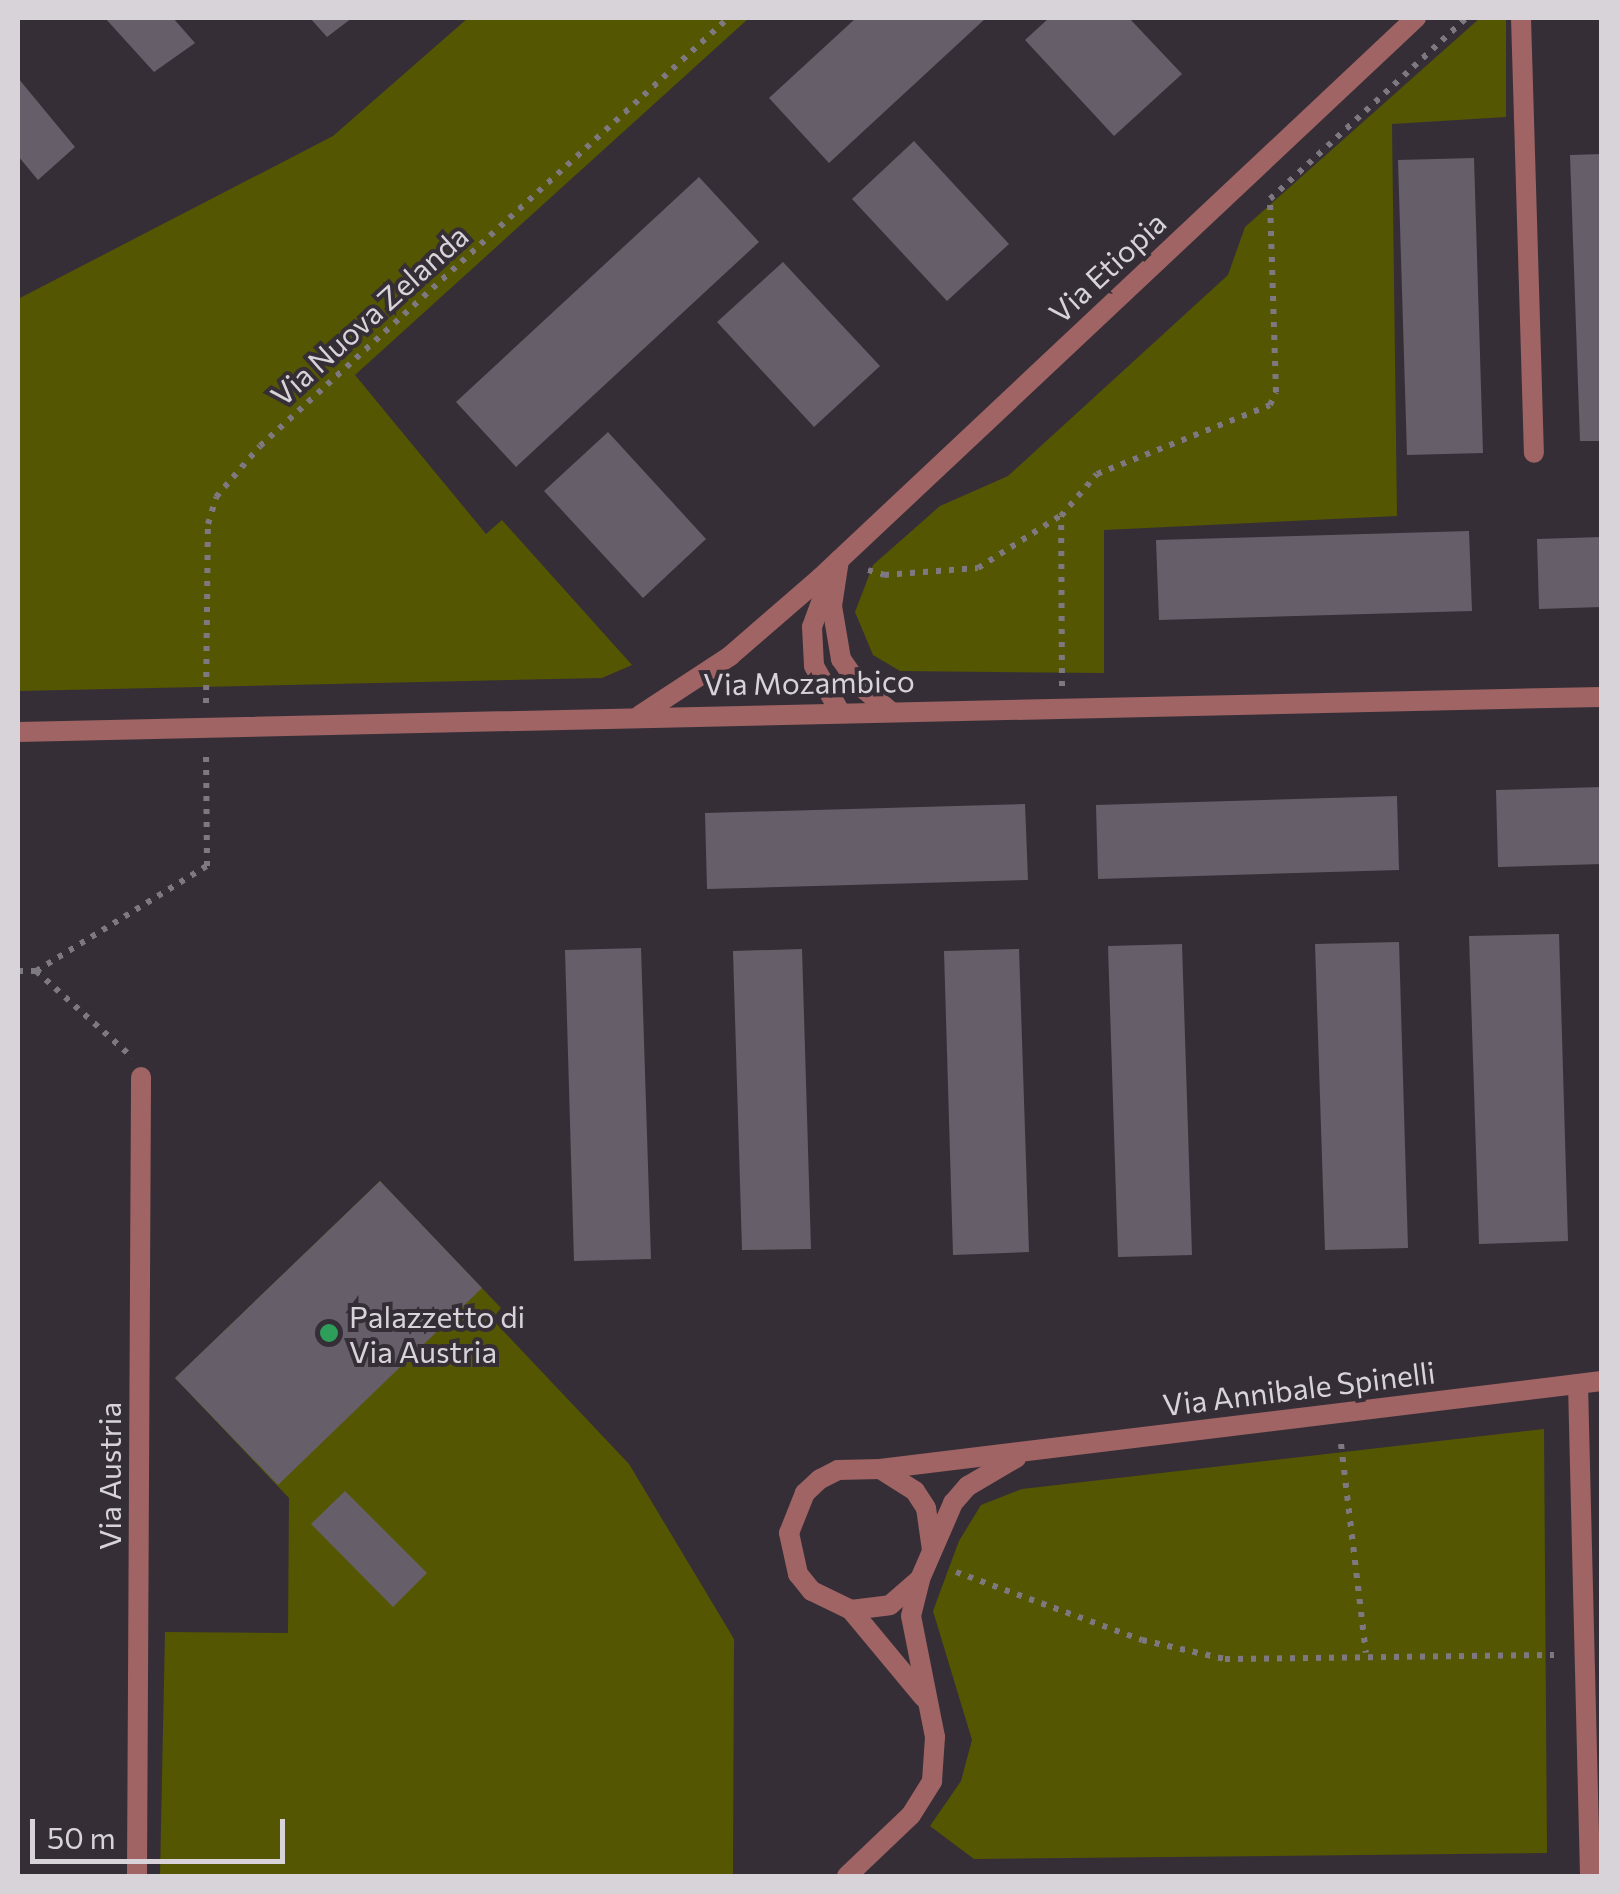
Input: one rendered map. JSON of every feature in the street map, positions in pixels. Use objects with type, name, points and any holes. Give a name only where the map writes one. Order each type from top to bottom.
[{"type":"street","name":"Via Etiopia","points":[[638,716],[730,656],[839,560],[1416,18]]},
{"type":"street","points":[[1521,18],[1534,452]]},
{"type":"street","name":"Via Etiopia","points":[[839,560],[812,627],[814,666],[840,712]]},
{"type":"street","points":[[839,560],[832,606],[841,659],[859,685],[890,710]]},
{"type":"street","name":"Via Mozambico","points":[[18,732],[206,724],[1602,697]]},
{"type":"street","name":"Via Austria","points":[[137,1876],[142,1077]]},
{"type":"street","name":"Via Annibale Spinelli","points":[[880,1469],[1602,1381]]},
{"type":"street","points":[[1578,1384],[1590,1876]]},
{"type":"street","name":"Via Annibale Spinelli","points":[[932,1550],[968,1486],[1027,1452]]},
{"type":"street","points":[[847,1876],[911,1815],[932,1781],[936,1737],[912,1616],[920,1579],[932,1550],[926,1508],[915,1491],[880,1469],[848,1468],[820,1479],[804,1493],[789,1532],[805,1582],[830,1604],[850,1610],[890,1604],[920,1579]]},
{"type":"street","points":[[850,1610],[929,1703]]},
{"type":"path","name":"Via Nuova Zelanda","points":[[36,971],[208,866],[208,524],[216,497],[260,446],[728,18]]},
{"type":"path","points":[[839,560],[884,575],[978,568],[1061,516],[1098,474],[1270,405],[1276,392],[1270,199],[1466,18]]},
{"type":"path","points":[[1061,516],[1062,708]]},
{"type":"path","points":[[18,971],[36,971],[128,1048],[142,1077]]},
{"type":"path","points":[[1341,1444],[1366,1654]]},
{"type":"path","points":[[956,1572],[1186,1653],[1225,1659],[1554,1654]]},
{"type":"shaded area","points":[[468,18],[749,18],[355,375],[486,534],[502,520],[632,665],[602,678],[18,691],[18,299],[333,136]]},
{"type":"shaded area","points":[[1480,18],[1506,18],[1506,117],[1392,124],[1397,516],[1104,530],[1104,673],[900,671],[873,655],[855,612],[873,565],[940,506],[1008,476],[1228,275],[1245,227]]},
{"type":"shaded area","points":[[380,1181],[501,1308],[492,1319],[629,1464],[734,1639],[733,1876],[160,1876],[165,1632],[288,1633],[289,1498],[175,1378]]},
{"type":"shaded area","points":[[1544,1429],[1547,1853],[974,1859],[930,1826],[961,1781],[972,1740],[933,1611],[959,1541],[981,1505],[1022,1489]]},
{"type":"building","points":[[105,18],[173,18],[195,43],[154,72]]},
{"type":"building","points":[[310,18],[352,18],[327,37]]},
{"type":"building","points":[[856,18],[986,18],[829,163],[769,98]]},
{"type":"building","points":[[1049,18],[1129,18],[1182,74],[1114,136],[1025,40]]},
{"type":"building","points":[[18,78],[75,147],[38,180],[18,156]]},
{"type":"building","points":[[914,141],[1009,244],[947,301],[852,199]]},
{"type":"building","points":[[1602,154],[1602,441],[1580,441],[1570,155]]},
{"type":"building","points":[[1474,158],[1483,453],[1407,455],[1398,160]]},
{"type":"building","points":[[699,177],[759,242],[516,467],[456,402]]},
{"type":"building","points":[[783,262],[880,366],[814,427],[717,322]]},
{"type":"building","points":[[608,432],[706,539],[643,598],[544,491]]},
{"type":"building","points":[[1469,531],[1472,611],[1159,620],[1156,540]]},
{"type":"building","points":[[1602,537],[1602,607],[1539,609],[1537,539]]},
{"type":"building","points":[[1602,787],[1602,864],[1498,867],[1496,790]]},
{"type":"building","points":[[1397,796],[1399,870],[1098,879],[1096,805]]},
{"type":"building","points":[[1025,804],[1028,880],[707,889],[705,813]]},
{"type":"building","points":[[1559,934],[1568,1241],[1479,1244],[1469,936]]},
{"type":"building","points":[[1399,942],[1408,1248],[1325,1250],[1315,944]]},
{"type":"building","points":[[1182,944],[1192,1255],[1118,1257],[1108,946]]},
{"type":"building","points":[[641,948],[651,1259],[574,1261],[565,950]]},
{"type":"building","points":[[802,949],[811,1249],[742,1250],[733,951]]},
{"type":"building","points":[[1019,949],[1029,1252],[953,1255],[944,951]]},
{"type":"building","name":"Palazzetto di Via Austria","points":[[380,1181],[482,1288],[278,1485],[175,1378]]},
{"type":"building","points":[[345,1491],[427,1573],[393,1607],[311,1524]]},
{"type":"place","name":"Palazzetto di Via Austria","points":[[329,1333]]}]
